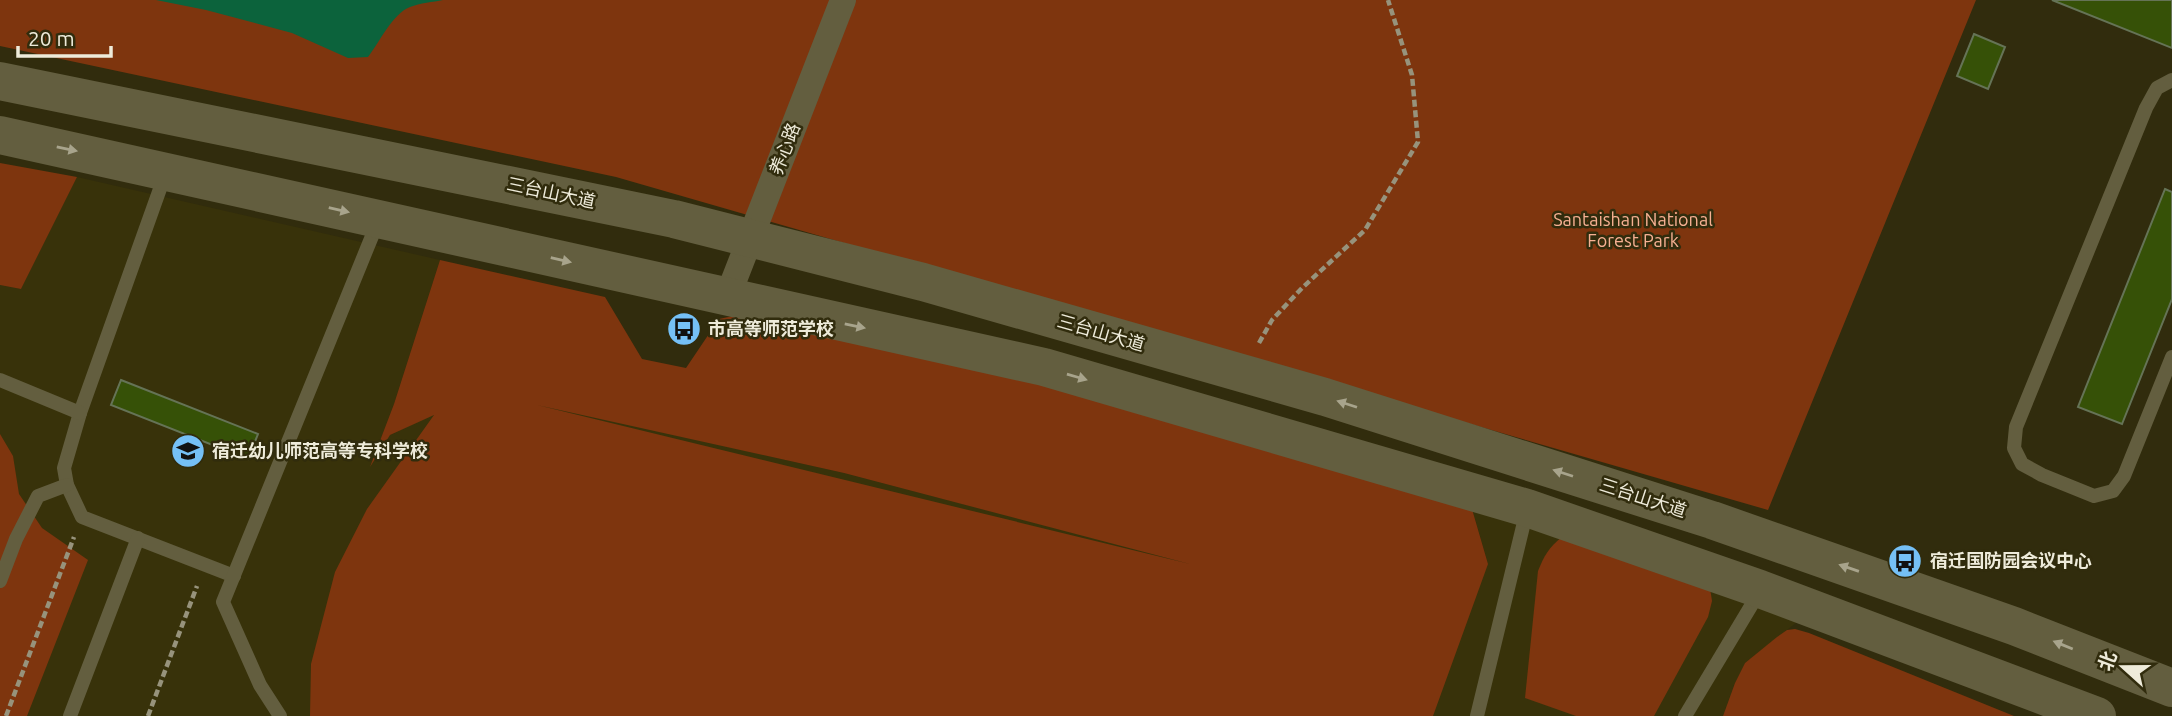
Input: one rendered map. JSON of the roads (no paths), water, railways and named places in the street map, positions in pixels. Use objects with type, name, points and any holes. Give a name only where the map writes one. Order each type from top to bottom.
[{"type":"main road","name":"三台山大道","points":[[0,81],[661,216],[923,282],[1325,397],[1712,520],[2014,625],[2172,688]]},
{"type":"main road","points":[[0,135],[1044,367],[1527,508],[1760,589],[2097,716]]},
{"type":"street","name":"养心路","points":[[727,298],[843,0]]},
{"type":"lane","points":[[2172,80],[2157,88],[2146,108],[2016,427],[2014,448],[2022,464],[2094,496],[2112,491],[2124,475],[2172,357]]},
{"type":"lane","points":[[166,170],[80,413],[64,468],[67,485],[82,517],[234,576]]},
{"type":"lane","points":[[280,716],[260,685],[223,602],[379,219]]},
{"type":"lane","points":[[0,380],[80,413]]},
{"type":"lane","points":[[0,580],[16,539],[38,496],[67,485]]},
{"type":"lane","points":[[1477,716],[1527,508]]},
{"type":"lane","points":[[70,716],[138,538]]},
{"type":"lane","points":[[1685,716],[1760,589]]},
{"type":"place","name":"市高等师范学校","points":[[684,329]]},
{"type":"place","name":"宿迁幼儿师范高等专科学校","points":[[188,451]]},
{"type":"place","name":"宿迁国防园会议中心","points":[[1905,561]]},
{"type":"park label","name":"Santaishan National Forest Park","points":[[1633,230]]}]
